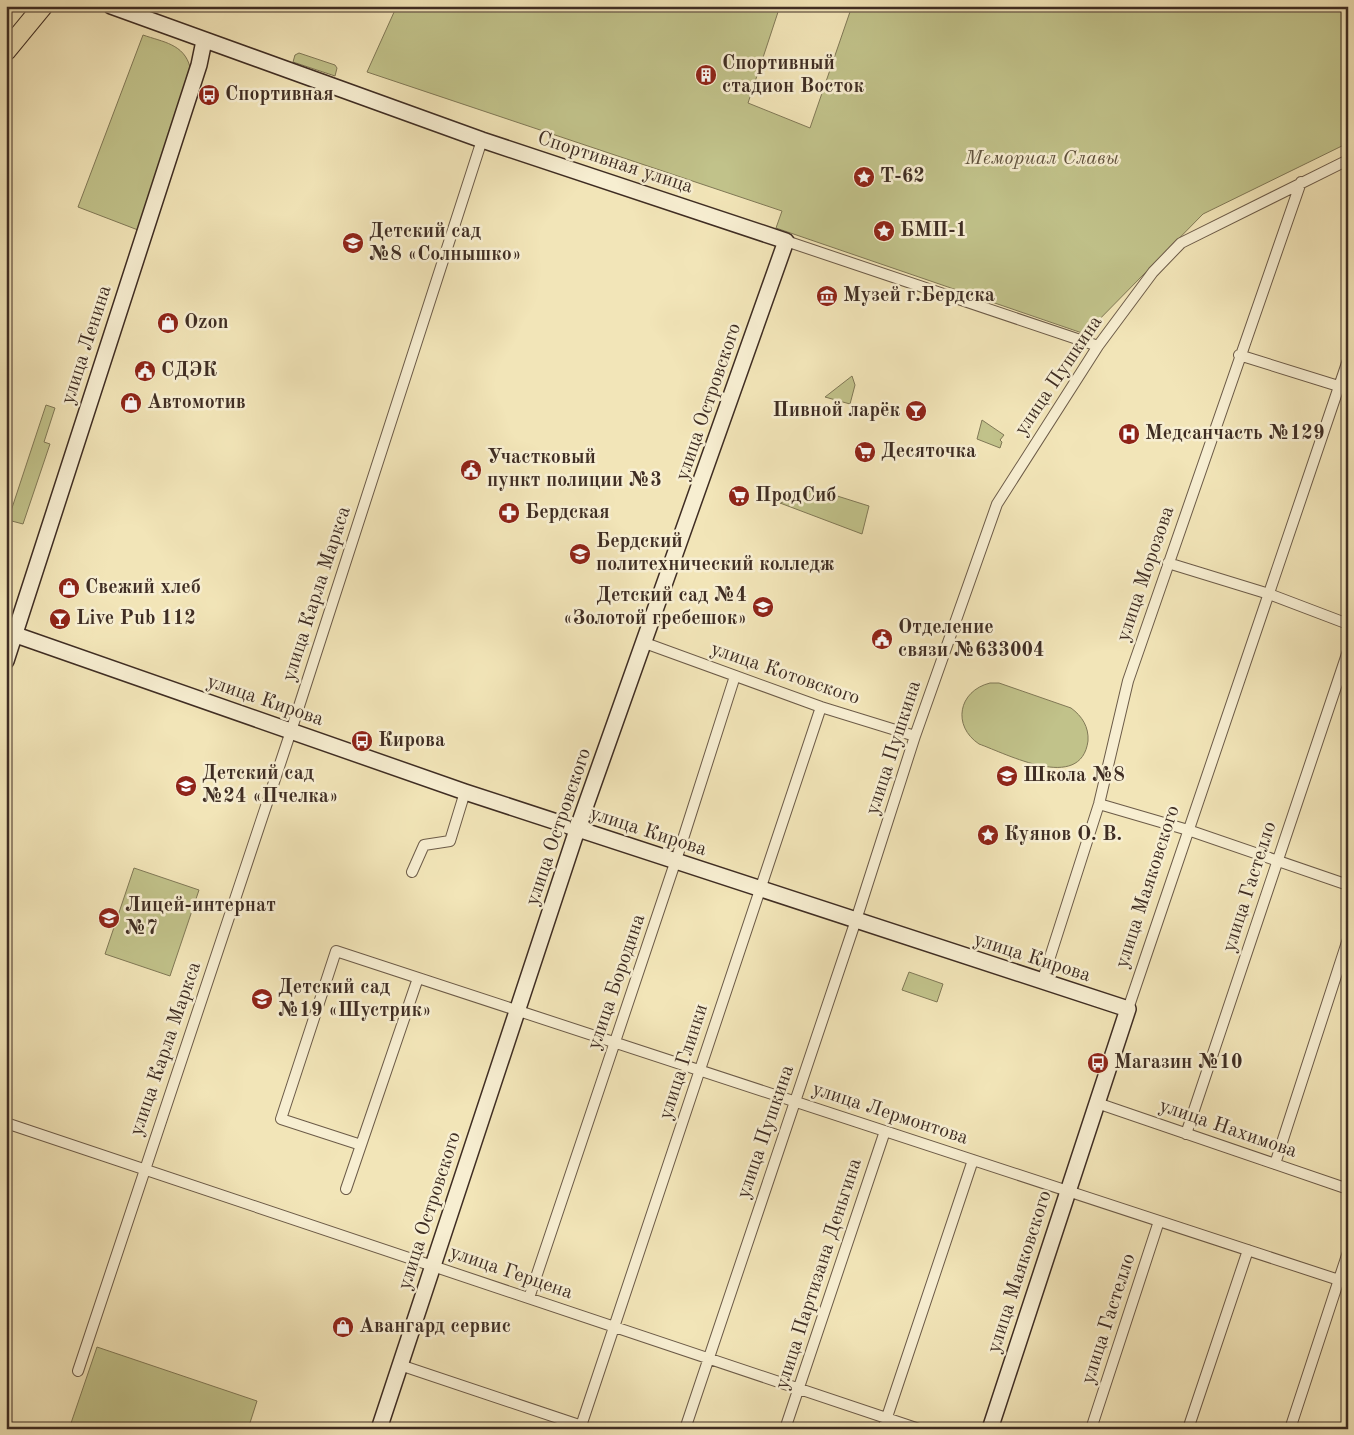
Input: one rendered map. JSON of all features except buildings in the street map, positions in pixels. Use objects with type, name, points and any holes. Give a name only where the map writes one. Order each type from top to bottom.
[{"type":"highway","points":[[6,51],[43,8]]},
{"type":"street","name":"Спортивная улица","points":[[111,6],[482,140],[1098,346]]},
{"type":"street","name":"улица Ленина","points":[[6,662],[199,65],[204,41]]},
{"type":"street","name":"улица Карла Маркса","points":[[78,1371],[144,1168],[292,732],[482,140]]},
{"type":"street","name":"улица Пушкина","points":[[685,1429],[856,920],[915,736],[998,504],[1098,346],[1154,272],[1181,243],[1322,171],[1348,160]]},
{"type":"street","name":"улица Морозова","points":[[1042,982],[1099,804],[1128,681],[1239,355],[1301,182]]},
{"type":"street","name":"улица Островского","points":[[379,1429],[577,830],[645,643],[786,241]]},
{"type":"street","points":[[1239,355],[1343,388]]},
{"type":"street","name":"улица Маяковского","points":[[990,1429],[1128,1009],[1268,594],[1343,388],[1348,360]]},
{"type":"street","points":[[1168,563],[1268,594],[1348,624]]},
{"type":"street","name":"улица Кирова","points":[[16,635],[577,830],[1128,1009]]},
{"type":"street","name":"улица Котовского","points":[[645,643],[820,707],[915,736]]},
{"type":"street","name":"улица Гастелло","points":[[1186,1134],[1348,651]]},
{"type":"street","name":"улица Бородина","points":[[529,1298],[676,862],[735,676]]},
{"type":"street","name":"улица Глинки","points":[[581,1427],[820,707]]},
{"type":"street","points":[[412,872],[424,845],[450,842],[465,792]]},
{"type":"street","points":[[1099,804],[1188,830],[1348,885]]},
{"type":"street","points":[[1275,1164],[1348,939]]},
{"type":"street","name":"улица Лермонтова","points":[[361,1145],[280,1119],[336,951],[1343,1281]]},
{"type":"street","points":[[346,1189],[418,978]]},
{"type":"street","name":"улица Нахимова","points":[[1097,1103],[1348,1189]]},
{"type":"street","name":"улица Герцена","points":[[6,1123],[919,1429]]},
{"type":"street","name":"улица Партизана Деньгина","points":[[786,1429],[885,1131]]},
{"type":"street","points":[[883,1429],[973,1160]]},
{"type":"street","name":"улица Гастелло","points":[[1091,1429],[1159,1221]]},
{"type":"street","points":[[1188,1429],[1248,1250]]},
{"type":"street","points":[[1290,1429],[1343,1281],[1348,1252]]},
{"type":"street","points":[[400,1365],[581,1427]]},
{"type":"green space","name":"Мемориал Славы","points":[[383,6],[780,6],[748,103],[810,128],[852,6],[1348,6],[1348,143],[1203,214],[1085,334],[776,228],[782,211],[367,72],[395,10],[386,10]]},
{"type":"green space","points":[[143,35],[165,42],[178,49],[187,59],[190,67],[138,230],[78,207]]},
{"type":"green space","points":[[299,53],[335,65],[337,68],[335,76],[293,62],[295,55]]},
{"type":"green space","points":[[852,376],[855,385],[850,404],[825,397]]},
{"type":"green space","points":[[46,405],[55,408],[44,442],[50,444],[23,524],[8,520]]},
{"type":"green space","points":[[982,420],[1004,435],[1000,440],[1002,442],[1000,448],[977,439]]},
{"type":"green space","points":[[815,489],[869,506],[862,534],[780,503]]},
{"type":"green space","points":[[990,683],[999,683],[1071,708],[1081,718],[1087,731],[1088,741],[1082,756],[1072,765],[1058,767],[1041,766],[979,744],[970,737],[962,719],[965,701],[979,687]]},
{"type":"green space","points":[[134,868],[199,890],[170,976],[105,954]]},
{"type":"green space","points":[[909,972],[943,984],[937,1002],[902,990]]},
{"type":"green space","points":[[97,1347],[257,1401],[248,1429],[69,1429]]},
{"type":"place","name":"Спортивный стадион Восток","points":[[706,75]]},
{"type":"place","name":"Спортивная","points":[[209,95]]},
{"type":"place","name":"Т-62","points":[[864,177]]},
{"type":"place","name":"БМП-1","points":[[884,231]]},
{"type":"place","name":"Детский сад №8 «Солнышко»","points":[[353,243]]},
{"type":"place","name":"Музей г.Бердска","points":[[827,296]]},
{"type":"place","name":"Ozon","points":[[168,323]]},
{"type":"place","name":"СДЭК","points":[[145,371]]},
{"type":"place","name":"Автомотив","points":[[131,403]]},
{"type":"place","name":"Пивной ларёк","points":[[916,411]]},
{"type":"place","name":"Медсанчасть №129","points":[[1129,434]]},
{"type":"place","name":"Десяточка","points":[[865,452]]},
{"type":"place","name":"Участковый пункт полиции №3","points":[[471,470]]},
{"type":"place","name":"ПродСиб","points":[[739,496]]},
{"type":"place","name":"Бердская","points":[[509,513]]},
{"type":"place","name":"Бердский политехнический колледж","points":[[580,554]]},
{"type":"place","name":"Свежий хлеб","points":[[69,588]]},
{"type":"place","name":"Детский сад №4 «Золотой гребешок»","points":[[763,607]]},
{"type":"place","name":"Live Pub 112","points":[[60,619]]},
{"type":"place","name":"Отделение связи №633004","points":[[882,639]]},
{"type":"place","name":"Кирова","points":[[362,741]]},
{"type":"place","name":"Школа №8","points":[[1007,776]]},
{"type":"place","name":"Детский сад №24 «Пчелка»","points":[[186,786]]},
{"type":"place","name":"Куянов О. В.","points":[[988,835]]},
{"type":"place","name":"Лицей-интернат №7","points":[[109,918]]},
{"type":"place","name":"Детский сад №19 «Шустрик»","points":[[262,999]]},
{"type":"place","name":"Магазин №10","points":[[1098,1063]]},
{"type":"place","name":"Авангард сервис","points":[[343,1327]]}]
